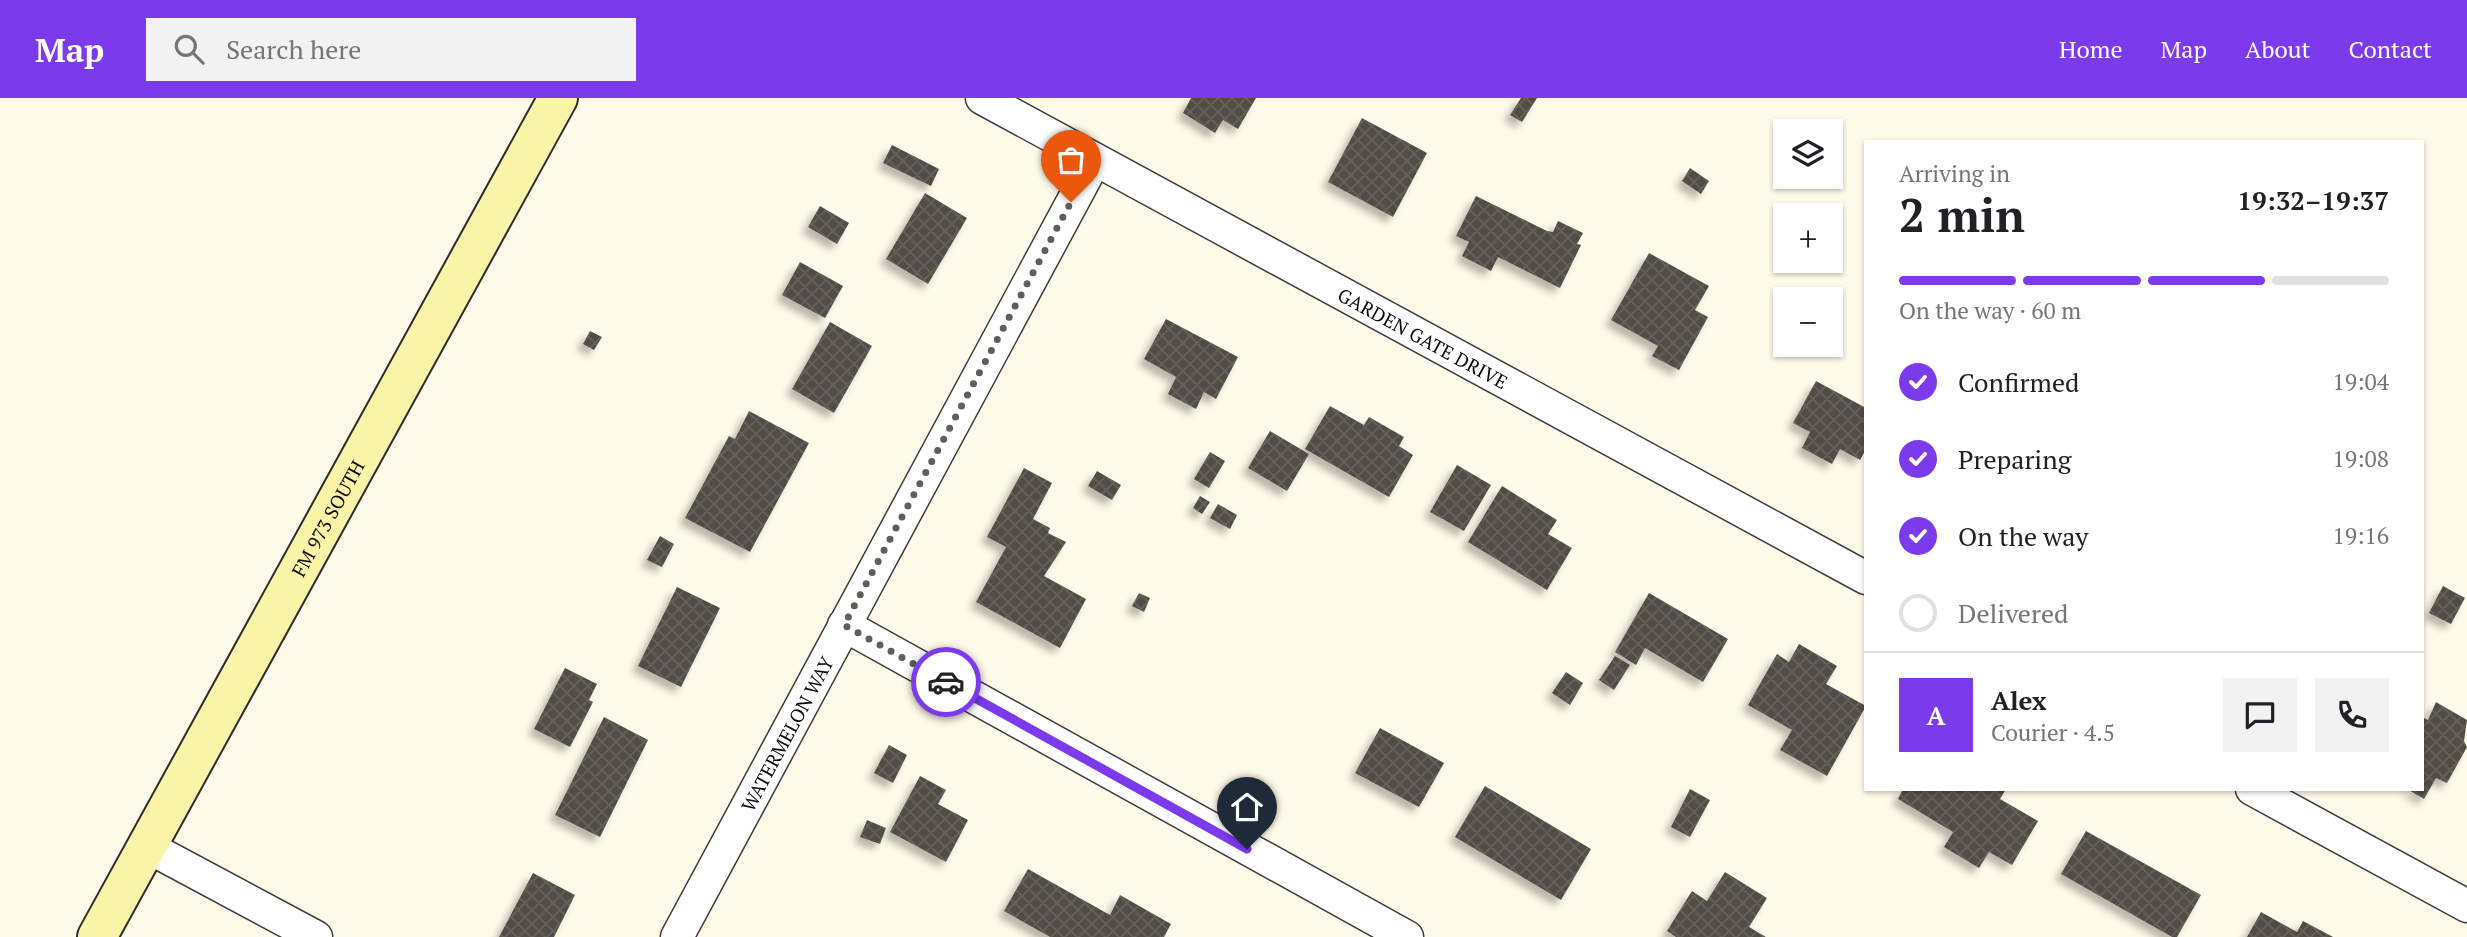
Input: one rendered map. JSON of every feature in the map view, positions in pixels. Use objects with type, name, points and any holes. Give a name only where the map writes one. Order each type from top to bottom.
[{"type":"main road","name":"FM 973 SOUTH","points":[[97,937],[558,98]]},
{"type":"street","name":"GARDEN GATE DRIVE","points":[[982,98],[1864,578]]},
{"type":"street","name":"WATERMELON WAY","points":[[677,937],[1095,160]]},
{"type":"street","points":[[844,625],[1407,937]]},
{"type":"street","points":[[2256,791],[2467,906]]},
{"type":"street","points":[[146,846],[316,937]]},
{"type":"building","points":[[1191,98],[1256,98],[1238,129],[1223,120],[1215,133],[1183,113]]},
{"type":"building","points":[[1521,98],[1537,98],[1522,122],[1510,115]]},
{"type":"building","points":[[1362,118],[1427,153],[1393,217],[1328,182]]},
{"type":"building","points":[[892,145],[939,169],[931,186],[883,163]]},
{"type":"building","points":[[1690,168],[1709,181],[1701,194],[1682,181]]},
{"type":"building","points":[[925,193],[967,218],[928,284],[886,259]]},
{"type":"building","points":[[1476,196],[1547,231],[1553,232],[1558,221],[1583,233],[1577,244],[1581,245],[1560,288],[1498,257],[1491,271],[1462,256],[1469,242],[1456,236]]},
{"type":"building","points":[[820,206],[849,223],[837,244],[808,227]]},
{"type":"building","points":[[1649,253],[1709,286],[1695,310],[1708,317],[1679,370],[1652,356],[1658,346],[1611,320]]},
{"type":"building","points":[[800,262],[843,286],[825,318],[782,295]]},
{"type":"building","points":[[1166,319],[1238,357],[1216,399],[1204,392],[1196,409],[1168,394],[1176,377],[1144,359]]},
{"type":"building","points":[[830,322],[872,346],[834,413],[792,389]]},
{"type":"building","points":[[590,331],[602,337],[594,350],[583,344]]},
{"type":"building","points":[[1816,381],[1864,407],[1864,453],[1860,460],[1840,449],[1832,464],[1802,448],[1810,432],[1793,423]]},
{"type":"building","points":[[1330,406],[1364,425],[1369,417],[1404,437],[1399,446],[1413,455],[1389,497],[1305,449]]},
{"type":"building","points":[[749,411],[809,443],[750,552],[685,518],[729,436],[735,439]]},
{"type":"building","points":[[1270,431],[1309,454],[1287,491],[1248,468]]},
{"type":"building","points":[[1210,452],[1225,461],[1209,488],[1194,479]]},
{"type":"building","points":[[1457,465],[1491,485],[1464,531],[1430,512]]},
{"type":"building","points":[[1024,468],[1052,483],[1033,519],[1050,528],[1048,533],[1066,542],[1044,576],[1086,599],[1060,648],[976,602],[1006,547],[987,537]]},
{"type":"building","points":[[1097,471],[1121,485],[1112,500],[1088,486]]},
{"type":"building","points":[[1502,486],[1557,520],[1548,534],[1572,548],[1547,590],[1468,542]]},
{"type":"building","points":[[1200,496],[1210,502],[1202,514],[1193,508]]},
{"type":"building","points":[[1218,504],[1237,515],[1230,529],[1210,518]]},
{"type":"building","points":[[660,536],[674,544],[662,567],[647,560]]},
{"type":"building","points":[[2443,586],[2465,598],[2451,624],[2429,613]]},
{"type":"building","points":[[677,587],[720,608],[681,687],[638,666]]},
{"type":"building","points":[[1139,593],[1150,598],[1144,612],[1132,606]]},
{"type":"building","points":[[1649,593],[1728,639],[1703,682],[1645,648],[1636,665],[1615,652]]},
{"type":"building","points":[[1799,644],[1837,666],[1826,684],[1864,705],[1864,710],[1827,776],[1780,750],[1792,730],[1748,705],[1777,654],[1789,662]]},
{"type":"building","points":[[1615,656],[1630,665],[1614,690],[1599,680]]},
{"type":"building","points":[[565,668],[597,684],[589,700],[593,702],[570,747],[534,729]]},
{"type":"building","points":[[1566,672],[1583,683],[1570,705],[1552,693]]},
{"type":"building","points":[[2436,702],[2467,720],[2464,741],[2467,747],[2447,783],[2436,778],[2424,799],[2410,791],[2424,791],[2424,718],[2428,720]]},
{"type":"building","points":[[604,717],[648,740],[600,837],[555,815]]},
{"type":"building","points":[[1380,728],[1444,763],[1419,807],[1355,773]]},
{"type":"building","points":[[889,745],[907,755],[893,783],[874,773]]},
{"type":"building","points":[[920,776],[946,790],[938,804],[968,820],[946,862],[890,832]]},
{"type":"building","points":[[1485,786],[1591,849],[1561,900],[1455,837]]},
{"type":"building","points":[[1690,789],[1710,800],[1690,837],[1671,827]]},
{"type":"building","points":[[1902,791],[2005,791],[2000,799],[2038,821],[2012,865],[1989,852],[1979,868],[1944,847],[1953,832],[1898,799]]},
{"type":"building","points":[[867,820],[886,828],[880,844],[860,837]]},
{"type":"building","points":[[2086,831],[2201,895],[2177,937],[2172,937],[2061,874]]},
{"type":"building","points":[[1028,869],[1110,915],[1120,895],[1171,924],[1164,937],[1050,937],[1004,911]]},
{"type":"building","points":[[1725,872],[1767,898],[1749,927],[1766,937],[1676,937],[1667,931],[1692,891],[1707,901]]},
{"type":"building","points":[[533,873],[575,895],[554,937],[499,937]]},
{"type":"building","points":[[2261,912],[2297,932],[2303,921],[2333,937],[2247,937]]},
{"type":"way so far","points":[[946,682],[844,625],[1071,202]]},
{"type":"route","points":[[946,682],[1247,849]]}]
